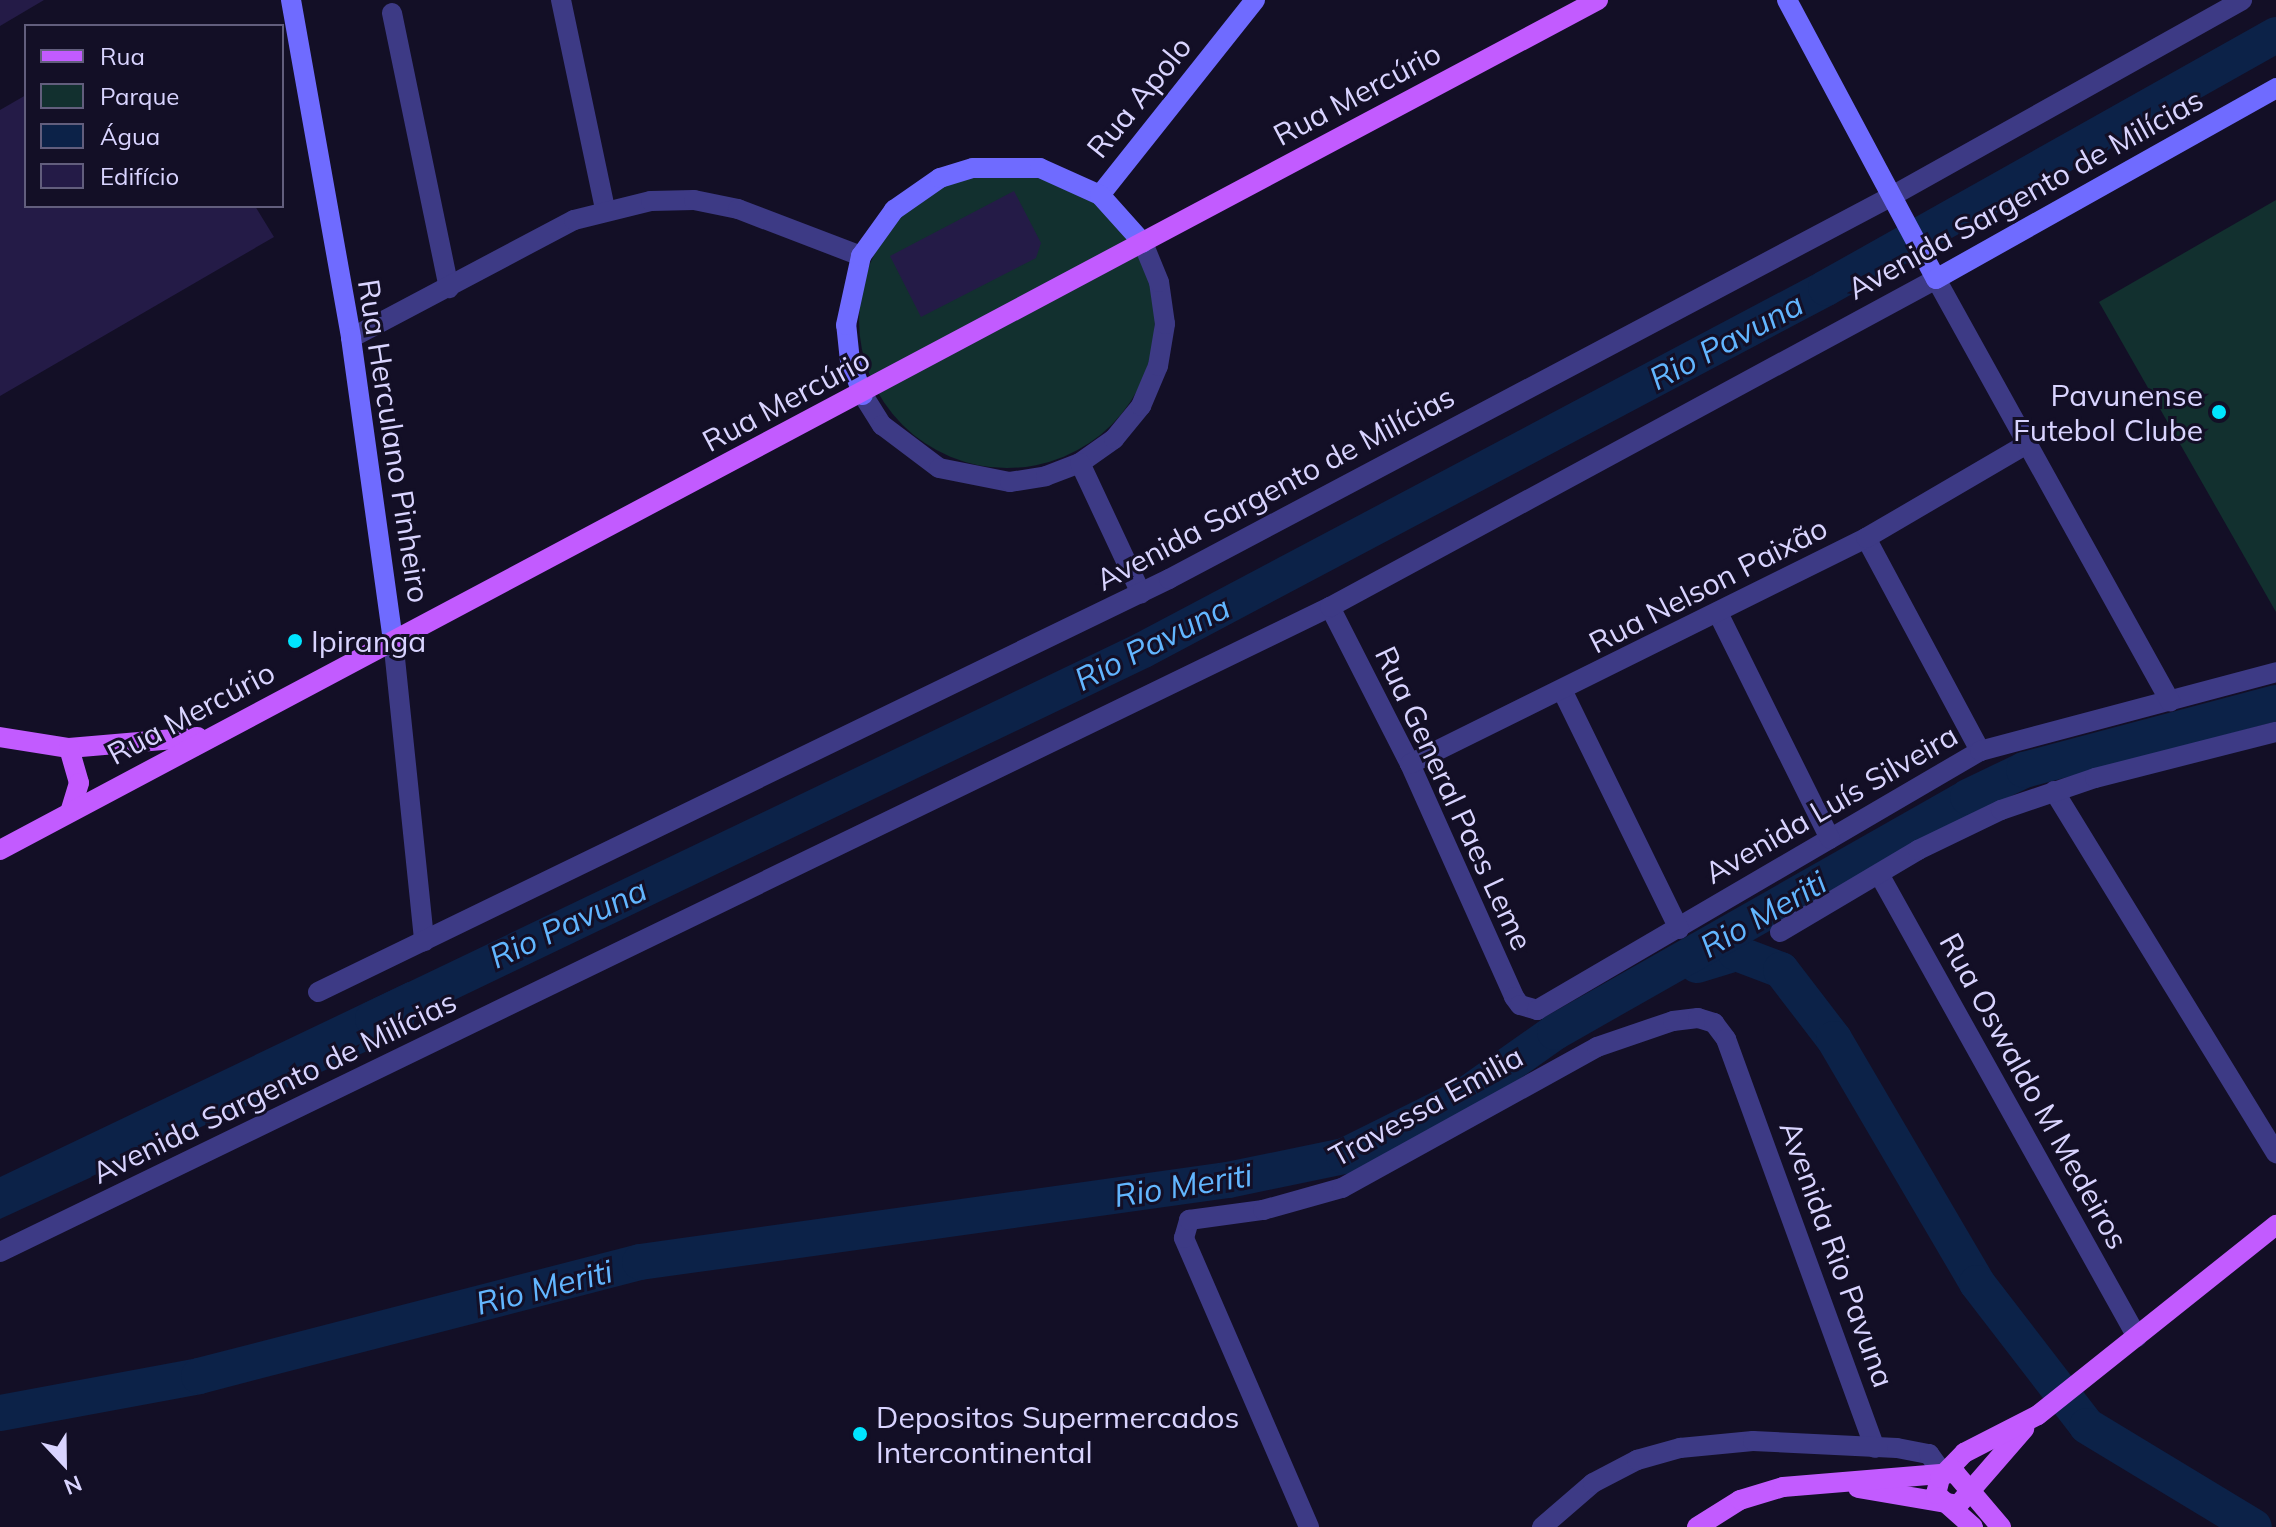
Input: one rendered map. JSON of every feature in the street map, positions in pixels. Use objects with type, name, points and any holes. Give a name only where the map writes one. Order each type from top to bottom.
[{"type":"main road","name":"Rua Mercúrio","points":[[0,850],[393,639],[863,395],[1598,0]]},
{"type":"main road","points":[[0,737],[69,748],[218,734]]},
{"type":"main road","points":[[69,748],[79,783],[70,812]]},
{"type":"main road","points":[[1973,1527],[1947,1505],[1936,1488],[1964,1453],[2044,1410],[2276,1225]]},
{"type":"main road","points":[[1841,1484],[1947,1505],[1963,1503],[1969,1488],[2044,1410]]},
{"type":"main road","points":[[1697,1527],[1740,1500],[1768,1490],[1960,1475],[2001,1527]]},
{"type":"street","name":"Rua Herculano Pinheiro","points":[[291,0],[351,338],[393,639],[424,941]]},
{"type":"street","name":"Rua Apolo","points":[[1100,195],[1255,0]]},
{"type":"street","points":[[1787,0],[2025,445],[2170,702]]},
{"type":"street","name":"Avenida Sargento de Milícias","points":[[318,992],[1141,593],[1895,200],[2242,0]]},
{"type":"street","points":[[568,1],[605,209]]},
{"type":"street","points":[[392,13],[449,288]]},
{"type":"street","name":"Avenida Sargento de Milícias","points":[[0,1252],[1330,607],[1932,272],[2276,88]]},
{"type":"street","points":[[973,168],[1040,168],[1100,195],[1143,243],[1159,282],[1165,324],[1158,366],[1141,406],[1114,439],[1080,463],[1046,476],[1010,482],[939,468],[882,425],[863,395],[850,361],[846,325],[861,256],[885,221],[916,192],[973,168]]},
{"type":"street","points":[[351,338],[530,242],[605,209],[694,200],[793,228],[861,256]]},
{"type":"street","name":"Rua Nelson Paixão","points":[[1410,764],[1563,692],[1866,538],[2025,445]]},
{"type":"street","points":[[1080,463],[1141,593]]},
{"type":"street","points":[[1866,538],[1980,751]]},
{"type":"street","name":"Rua General Paes Leme","points":[[1330,607],[1410,764],[1514,997],[1529,1009]]},
{"type":"street","points":[[1718,613],[1830,839]]},
{"type":"street","name":"Avenida Luís Silveira","points":[[1529,1009],[1549,1007],[1980,751],[2276,672]]},
{"type":"street","points":[[1563,692],[1679,929]]},
{"type":"street","points":[[1780,932],[1955,830],[2054,791],[2276,732]]},
{"type":"street","points":[[2054,791],[2276,1153]]},
{"type":"street","name":"Rua Oswaldo M Medeiros","points":[[1879,874],[2137,1337]]},
{"type":"street","name":"Travessa Emilia","points":[[1309,1527],[1184,1238],[1189,1220],[1263,1210],[1342,1188],[1597,1047],[1673,1021],[1698,1018],[1714,1023],[1743,1080]]},
{"type":"street","name":"Avenida Rio Pavuna","points":[[1743,1080],[1875,1448]]},
{"type":"street","points":[[1542,1527],[1593,1483],[1637,1460],[1680,1448],[1753,1441],[1924,1452],[1944,1475]]},
{"type":"green space","points":[[1007,172],[1036,175],[1064,183],[1112,215],[1144,263],[1152,291],[1155,320],[1152,349],[1144,377],[1112,425],[1064,457],[1036,465],[1007,468],[978,465],[950,457],[902,425],[870,377],[862,349],[859,320],[862,291],[870,263],[902,215],[950,183],[978,175]]},
{"type":"green space","name":"Pavunense Futebol Clube","points":[[2276,200],[2276,612],[2099,302]]},
{"type":"water","points":[[408,982],[417,998],[413,1030],[0,1219],[0,1177]]},
{"type":"building","points":[[0,0],[44,0],[0,26]]},
{"type":"building","points":[[24,96],[24,208],[256,208],[274,237],[0,396],[0,110]]},
{"type":"building","points":[[1014,191],[1041,243],[1036,258],[921,317],[890,256]]},
{"type":"waterway","name":"Rio Pavuna","points":[[373,1019],[1143,650],[1826,288],[2276,35]]},
{"type":"waterway","name":"Rio Meriti","points":[[0,1413],[199,1376],[640,1262],[1228,1180],[1344,1156],[1463,1097],[1555,1032],[1968,797],[2024,770],[2276,703]]},
{"type":"waterway","points":[[1697,965],[1736,953],[1781,970],[1834,1039],[1977,1283],[2087,1426],[2254,1527]]},
{"type":"place","name":"Pavunense Futebol Clube","points":[[2219,412]]},
{"type":"place","name":"Ipiranga","points":[[295,641]]},
{"type":"place","name":"Depositos Supermercados Intercontinental","points":[[860,1434]]}]
